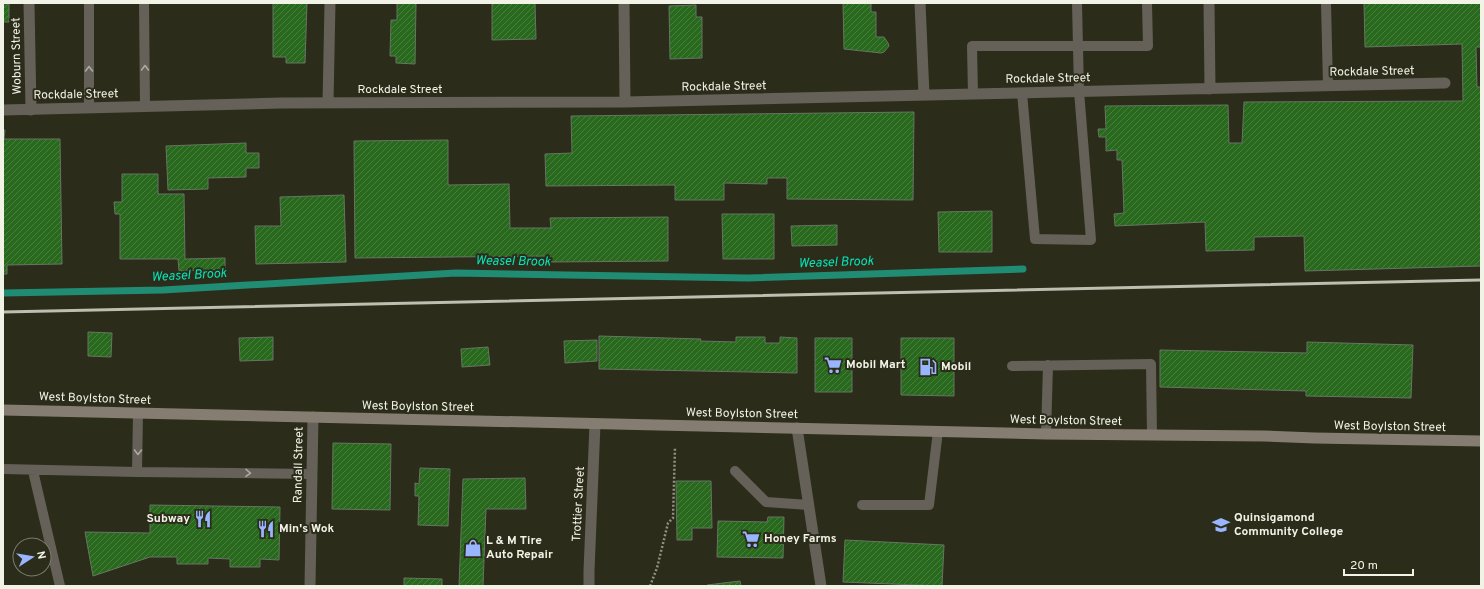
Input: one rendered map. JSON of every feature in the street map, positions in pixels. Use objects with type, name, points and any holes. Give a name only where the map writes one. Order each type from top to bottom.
[{"type":"main road","name":"West Boylston Street","points":[[3,410],[1046,434],[1264,436],[1481,441]]},
{"type":"street","name":"Woburn Street","points":[[29,3],[31,110]]},
{"type":"street","points":[[328,103],[330,3]]},
{"type":"street","points":[[624,3],[625,102]]},
{"type":"street","points":[[920,3],[924,95]]},
{"type":"street","points":[[1209,3],[1210,89]]},
{"type":"street","name":"Rockdale Street","points":[[3,110],[328,103],[625,102],[1445,83]]},
{"type":"street","name":"Randall Street","points":[[310,586],[313,417]]},
{"type":"street","name":"Trottier Street","points":[[589,586],[595,424]]},
{"type":"street","points":[[797,428],[821,586]]},
{"type":"lane","points":[[89,3],[89,108]]},
{"type":"lane","points":[[144,3],[145,107]]},
{"type":"lane","points":[[1022,93],[1035,239],[1091,240],[1079,91],[1077,3]]},
{"type":"lane","points":[[973,94],[972,46],[1148,46],[1147,3]]},
{"type":"lane","points":[[1326,3],[1328,86]]},
{"type":"lane","points":[[1012,366],[1150,364],[1152,435]]},
{"type":"lane","points":[[1046,434],[1048,365]]},
{"type":"lane","points":[[137,472],[138,413]]},
{"type":"lane","points":[[862,505],[929,505],[938,431]]},
{"type":"lane","points":[[3,469],[33,471],[312,474]]},
{"type":"lane","points":[[33,471],[60,586]]},
{"type":"lane","points":[[736,471],[766,502],[809,505]]},
{"type":"path","points":[[650,586],[657,568],[668,523],[673,518],[675,447]]},
{"type":"building","points":[[3,3],[9,3],[9,22],[3,22]]},
{"type":"building","points":[[273,3],[307,3],[305,63],[286,63],[286,57],[273,57]]},
{"type":"building","points":[[397,3],[416,3],[415,64],[396,63],[396,56],[390,56],[391,20],[397,20]]},
{"type":"building","points":[[492,3],[535,3],[536,39],[492,40]]},
{"type":"building","points":[[843,3],[871,3],[871,12],[876,12],[876,37],[884,37],[889,46],[884,52],[881,53],[844,49]]},
{"type":"building","points":[[1364,3],[1481,3],[1481,47],[1476,47],[1477,87],[1481,87],[1481,266],[1305,271],[1304,236],[1254,237],[1254,250],[1206,251],[1205,222],[1115,226],[1114,214],[1124,213],[1122,160],[1117,160],[1117,150],[1106,151],[1106,137],[1099,137],[1098,129],[1106,129],[1105,106],[1228,105],[1229,143],[1242,143],[1244,102],[1463,101],[1462,44],[1365,47]]},
{"type":"building","points":[[696,5],[696,17],[702,17],[702,58],[670,59],[669,6]]},
{"type":"building","points":[[914,112],[913,200],[787,199],[787,178],[767,178],[767,184],[724,183],[724,200],[675,200],[675,185],[546,186],[545,154],[572,153],[571,116]]},
{"type":"building","points":[[3,130],[5,130],[4,139],[60,139],[62,264],[7,265],[7,274],[3,274]]},
{"type":"building","points":[[448,140],[448,185],[509,184],[510,228],[551,228],[550,218],[668,217],[668,261],[550,262],[550,256],[355,258],[354,141]]},
{"type":"building","points":[[246,143],[246,153],[259,153],[259,168],[246,168],[246,177],[208,178],[208,189],[168,190],[166,146]]},
{"type":"building","points":[[122,174],[158,174],[158,194],[184,194],[185,259],[225,258],[225,269],[179,271],[178,259],[120,259],[120,214],[115,214],[114,202],[122,202]]},
{"type":"building","points":[[344,195],[346,262],[256,264],[255,226],[281,226],[280,197]]},
{"type":"building","points":[[992,211],[992,252],[939,252],[938,212]]},
{"type":"building","points":[[722,214],[774,214],[774,259],[723,259]]},
{"type":"building","points":[[837,225],[837,245],[792,246],[791,226]]},
{"type":"building","points":[[88,332],[112,333],[111,357],[88,356]]},
{"type":"building","points":[[599,336],[701,339],[700,341],[736,342],[736,337],[765,337],[765,343],[780,343],[780,337],[797,338],[797,373],[599,369]]},
{"type":"building","points":[[273,337],[273,360],[240,361],[239,338]]},
{"type":"building","name":"Mobil Mart","points":[[815,338],[852,338],[852,392],[815,392]]},
{"type":"building","name":"Mobil","points":[[901,338],[954,338],[954,396],[901,395]]},
{"type":"building","points":[[597,340],[597,361],[565,363],[564,341]]},
{"type":"building","points":[[1307,342],[1413,345],[1411,398],[1306,396],[1306,391],[1160,387],[1160,350],[1307,353]]},
{"type":"building","points":[[488,347],[490,365],[462,367],[461,349]]},
{"type":"building","points":[[333,443],[391,444],[390,510],[332,509]]},
{"type":"building","points":[[420,468],[450,469],[448,526],[418,525],[419,496],[415,496],[415,483],[419,484]]},
{"type":"building","name":"L & M Tire Auto Repair","points":[[525,478],[526,509],[486,509],[483,586],[459,586],[463,479]]},
{"type":"building","points":[[676,481],[711,481],[712,528],[692,528],[692,540],[677,540]]},
{"type":"building","points":[[150,505],[280,507],[279,560],[260,559],[260,567],[230,567],[230,559],[208,558],[208,564],[177,564],[177,557],[150,557],[93,576],[85,532],[150,533]]},
{"type":"building","name":"Honey Farms","points":[[768,517],[784,517],[783,558],[717,557],[718,521],[767,522]]},
{"type":"building","points":[[845,540],[944,545],[942,586],[843,582]]},
{"type":"building","points":[[404,578],[442,579],[442,586],[404,586]]},
{"type":"building","points":[[740,581],[741,586],[707,586],[707,585]]},
{"type":"waterway","name":"Weasel Brook","points":[[3,293],[163,290],[456,273],[748,278],[1023,269]]},
{"type":"railway","points":[[3,312],[1481,280]]},
{"type":"place","name":"Mobil Mart","points":[[833,365]]},
{"type":"place","name":"Mobil","points":[[928,367]]},
{"type":"place","name":"Subway","points":[[203,519]]},
{"type":"place","name":"Quinsigamond Community College","points":[[1221,525]]},
{"type":"place","name":"Min's Wok","points":[[266,529]]},
{"type":"place","name":"Honey Farms","points":[[751,539]]},
{"type":"place","name":"L & M Tire Auto Repair","points":[[473,548]]}]
